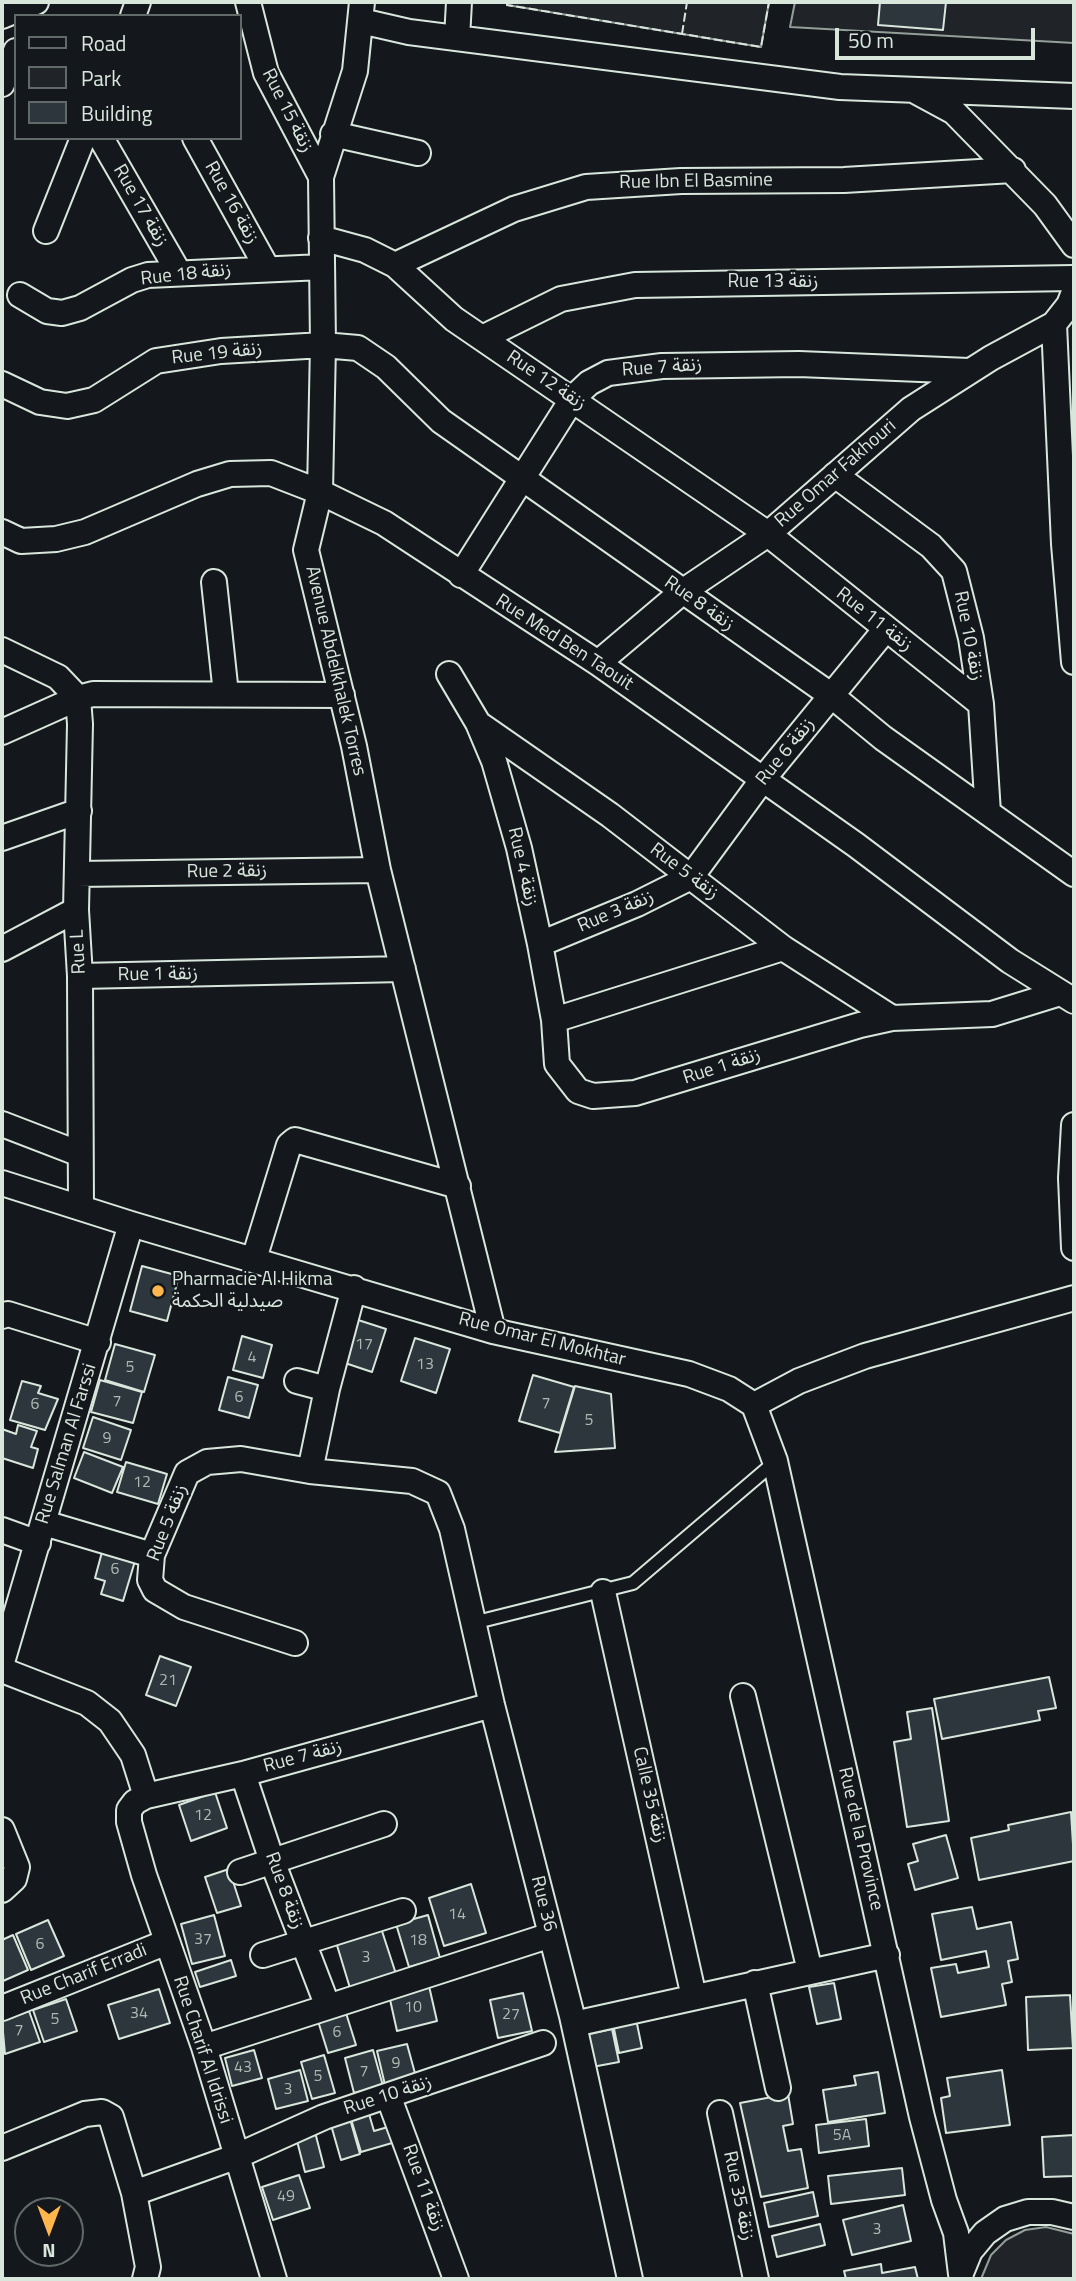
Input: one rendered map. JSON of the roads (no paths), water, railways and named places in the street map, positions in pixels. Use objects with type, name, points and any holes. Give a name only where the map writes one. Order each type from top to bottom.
[{"type":"street","points":[[2,16],[36,2]]},
{"type":"street","name":"Rue 15 زنقة","points":[[248,2],[263,65],[321,177]]},
{"type":"street","points":[[457,38],[458,2]]},
{"type":"street","points":[[361,12],[457,38],[786,81],[913,90],[1074,96]]},
{"type":"street","name":"Avenue Abdelkhalek Torres","points":[[361,12],[355,71],[321,177],[323,345],[320,492],[306,550],[342,695],[377,870],[493,1331]]},
{"type":"street","points":[[2,84],[14,56]]},
{"type":"street","points":[[913,90],[954,112],[1045,205],[1074,245]]},
{"type":"street","points":[[333,134],[418,153]]},
{"type":"street","points":[[46,231],[82,140]]},
{"type":"street","name":"Rue 17 زنقة","points":[[102,140],[179,273]]},
{"type":"street","name":"Rue 16 زنقة","points":[[196,140],[267,268]]},
{"type":"street","name":"Rue Ibn El Basmine","points":[[394,265],[514,209],[586,187],[613,183],[844,180],[1013,170]]},
{"type":"street","name":"Rue 12 زنقة","points":[[321,238],[365,250],[394,265],[435,305],[768,534]]},
{"type":"street","name":"Rue 18 زنقة","points":[[20,296],[47,311],[62,313],[80,308],[132,280],[179,273],[322,267]]},
{"type":"street","name":"Rue 13 زنقة","points":[[482,338],[561,299],[635,285],[1074,278]]},
{"type":"street","name":"Rue Omar Fakhouri","points":[[598,663],[682,592],[768,534],[911,409],[969,371],[1054,324],[1069,305],[1074,292]]},
{"type":"street","points":[[1054,324],[1074,662]]},
{"type":"street","name":"Rue 19 زنقة","points":[[2,383],[40,402],[67,406],[94,400],[156,361],[221,351],[323,345]]},
{"type":"street","name":"Rue 8 زنقة","points":[[323,345],[358,348],[386,367],[441,421],[832,696],[883,738],[1074,874]]},
{"type":"street","name":"Rue 7 زنقة","points":[[461,575],[573,398],[589,383],[607,373],[662,366],[799,364],[969,371]]},
{"type":"street","name":"Rue Med Ben Taouit","points":[[2,532],[21,541],[75,534],[120,519],[197,484],[230,474],[271,472],[320,492],[384,523],[598,663],[763,779],[1010,961],[1067,997]]},
{"type":"street","name":"Rue 10 زنقة","points":[[835,475],[932,546],[954,571],[971,638],[981,704],[988,813]]},
{"type":"street","name":"Rue 11 زنقة","points":[[768,534],[981,704]]},
{"type":"street","points":[[214,582],[226,694]]},
{"type":"street","name":"Rue 6 زنقة","points":[[691,877],[763,779],[885,629]]},
{"type":"street","points":[[2,650],[58,677],[78,698]]},
{"type":"street","name":"Rue 4 زنقة","points":[[450,674],[478,723],[494,761],[516,836],[540,944],[560,1071]]},
{"type":"street","points":[[2,732],[78,698],[113,692],[342,695]]},
{"type":"street","name":"Rue L","points":[[78,698],[76,910],[80,976],[81,1207]]},
{"type":"street","name":"Rue 5 زنقة","points":[[478,723],[610,815],[783,948],[892,1018]]},
{"type":"street","points":[[2,838],[79,811]]},
{"type":"street","name":"Rue 2 زنقة","points":[[77,874],[377,870]]},
{"type":"street","name":"Rue 3 زنقة","points":[[540,944],[637,904],[691,877]]},
{"type":"street","points":[[2,949],[76,910]]},
{"type":"street","points":[[554,1020],[783,948]]},
{"type":"street","name":"Rue 1 زنقة","points":[[80,976],[403,969]]},
{"type":"street","name":"Rue 1 زنقة","points":[[560,1071],[578,1091],[593,1096],[635,1093],[830,1033],[892,1018],[992,1014],[1067,997]]},
{"type":"street","points":[[2,1124],[80,1154]]},
{"type":"street","points":[[1074,1125],[1071,1178],[1074,1248]]},
{"type":"street","points":[[254,1259],[289,1146],[295,1140],[458,1186]]},
{"type":"street","name":"Rue Omar El Mokhtar","points":[[2,1183],[493,1331],[688,1374],[729,1389],[754,1405]]},
{"type":"street","name":"Rue Salman Al Farssi","points":[[2,1662],[131,1224]]},
{"type":"street","points":[[310,1471],[327,1389],[354,1288]]},
{"type":"street","points":[[754,1405],[799,1381],[865,1356],[1074,1298]]},
{"type":"street","points":[[2,1316],[8,1314],[98,1342]]},
{"type":"street","points":[[297,1381],[327,1389]]},
{"type":"street","name":"Rue de la Province","points":[[754,1405],[775,1461],[922,2117],[944,2200],[956,2233],[961,2276]]},
{"type":"street","name":"Rue 5 زنقة","points":[[295,1643],[236,1626],[162,1597],[150,1580],[152,1555],[182,1483],[195,1467],[221,1459],[241,1459],[310,1471],[348,1472],[426,1485],[438,1493],[452,1529]]},
{"type":"street","name":"Rue 36","points":[[452,1529],[492,1705],[574,2024],[630,2279]]},
{"type":"street","points":[[2,1530],[41,1533],[152,1555]]},
{"type":"street","name":"Calle 35 زنقة","points":[[603,1592],[694,1997]]},
{"type":"street","points":[[2,1670],[87,1703],[110,1721],[134,1755],[146,1796]]},
{"type":"street","points":[[743,1696],[810,1971]]},
{"type":"street","name":"Rue 7 زنقة","points":[[146,1796],[243,1774],[492,1705]]},
{"type":"street","name":"Rue 8 زنقة","points":[[243,1774],[302,1944],[328,2007]]},
{"type":"street","name":"Rue Charif Al Idrissi","points":[[146,1796],[132,1805],[129,1822],[204,2047],[274,2279]]},
{"type":"street","points":[[240,1872],[384,1824]]},
{"type":"street","points":[[2,1830],[17,1867],[14,1879],[2,1891]]},
{"type":"street","points":[[262,1955],[403,1911]]},
{"type":"street","points":[[204,2047],[551,1935]]},
{"type":"street","name":"Rue Charif Erradi","points":[[2,2008],[167,1942]]},
{"type":"street","points":[[574,2024],[887,1955]]},
{"type":"street","points":[[755,1983],[778,2088]]},
{"type":"street","name":"Rue 10 زنقة","points":[[134,2193],[235,2157],[324,2117],[390,2098],[543,2043]]},
{"type":"street","name":"Rue 11 زنقة","points":[[390,2098],[456,2279]]},
{"type":"street","points":[[2,2148],[80,2116],[102,2112],[114,2122],[134,2193],[148,2267],[145,2279]]},
{"type":"street","name":"Rue 35 زنقة","points":[[720,2113],[756,2279]]},
{"type":"street","points":[[961,2276],[970,2251],[985,2233],[1005,2219],[1040,2212],[1074,2217]]},
{"type":"lane","points":[[473,1623],[633,1583],[775,1461]]},
{"type":"place","name":"Pharmacie Al Hikma صيدلية الحكمة","points":[[158,1291]]}]
